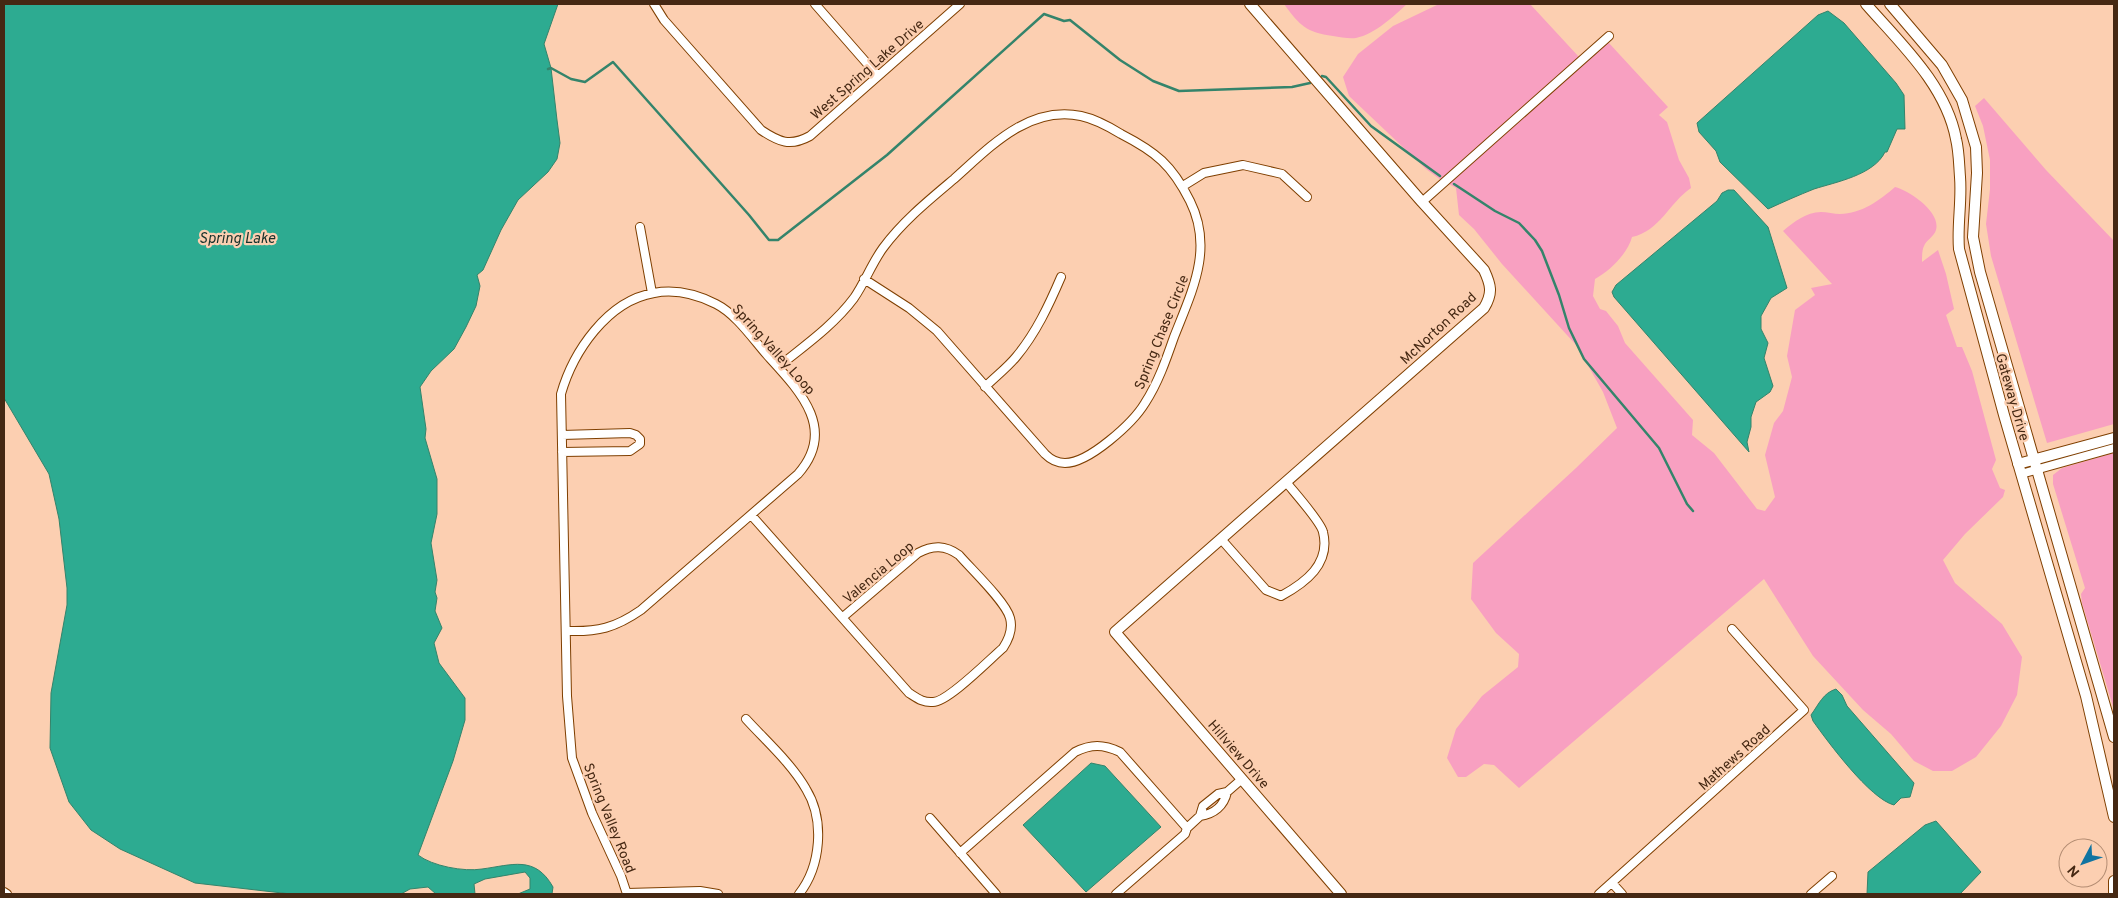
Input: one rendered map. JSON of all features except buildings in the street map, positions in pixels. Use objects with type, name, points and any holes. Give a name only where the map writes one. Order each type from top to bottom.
[{"type":"street","name":"West Spring Lake Drive","points":[[654,4],[664,20],[761,130],[774,140],[786,142],[799,142],[810,136],[960,4]]},
{"type":"street","points":[[815,4],[878,76]]},
{"type":"street","name":"McNorton Road","points":[[1116,632],[1484,308],[1491,292],[1490,283],[1484,270],[1422,202],[1250,4]]},
{"type":"street","name":"Gateway Drive","points":[[1866,4],[1924,71],[1944,104],[1956,138],[1960,179],[1959,249],[2019,469],[2095,732],[2114,817]]},
{"type":"street","name":"Gateway Drive","points":[[1890,4],[1942,65],[1962,100],[1976,147],[1973,237],[1980,272],[2113,732]]},
{"type":"street","points":[[1892,34],[1906,22]]},
{"type":"street","points":[[1422,202],[1609,36]]},
{"type":"street","name":"Spring Chase Circle","points":[[778,368],[854,297],[864,279],[884,248],[909,217],[1002,137],[1020,125],[1038,118],[1079,115],[1100,122],[1146,147],[1167,163],[1182,186],[1195,211],[1201,239],[1198,276],[1155,386],[1133,419],[1090,455],[1064,463],[1052,460],[1044,454],[937,331],[909,308],[864,279]]},
{"type":"street","points":[[1182,186],[1204,173],[1243,165],[1282,174],[1307,197]]},
{"type":"street","points":[[1959,204],[1975,206]]},
{"type":"street","points":[[640,227],[652,293]]},
{"type":"street","points":[[985,386],[1015,358],[1032,336],[1047,309],[1061,277]]},
{"type":"street","name":"Spring Valley Loop","points":[[671,291],[691,295],[718,305],[735,319],[778,368],[799,391],[810,409],[815,427],[811,456],[802,470],[752,516],[641,610],[624,622],[604,630],[566,631],[561,394],[565,379],[575,360],[598,327],[612,314],[630,302],[652,293],[671,291]]},
{"type":"street","points":[[562,435],[630,433],[640,439],[640,444],[630,451],[562,452]]},
{"type":"street","points":[[2019,469],[2114,438]]},
{"type":"street","points":[[2036,464],[2114,448]]},
{"type":"street","points":[[1221,539],[1266,590],[1282,596],[1303,584],[1316,570],[1323,552],[1323,531],[1286,482]]},
{"type":"street","name":"Valencia Loop","points":[[752,516],[909,693],[921,701],[935,702],[947,697],[1003,648],[1011,628],[1010,618],[1004,607],[958,555],[950,549],[940,546],[929,547],[918,553],[843,618]]},
{"type":"street","name":"Mathews Road","points":[[1599,894],[1804,710],[1732,629]]},
{"type":"street","name":"Spring Valley Road","points":[[566,631],[567,696],[572,758],[592,813],[621,876],[627,894]]},
{"type":"street","name":"Hillview Drive","points":[[1116,632],[1341,894]]},
{"type":"street","points":[[746,719],[795,773],[807,790],[814,806],[818,841],[816,857],[810,875],[799,894]]},
{"type":"street","points":[[2095,732],[2113,732]]},
{"type":"street","points":[[960,853],[1075,752],[1088,746],[1107,746],[1120,752],[1187,828]]},
{"type":"street","points":[[1200,816],[1210,814],[1225,802],[1228,792],[1242,779]]},
{"type":"street","points":[[1116,894],[1185,834],[1187,828],[1200,816],[1203,806],[1218,794],[1228,792]]},
{"type":"street","points":[[1211,800],[1218,808]]},
{"type":"street","points":[[930,818],[996,894]]},
{"type":"street","points":[[1811,894],[1832,876]]},
{"type":"street","points":[[2114,881],[2114,894]]},
{"type":"street","points":[[1612,883],[1622,894]]},
{"type":"street","points":[[627,894],[700,891],[718,894]]},
{"type":"shaded area","points":[[1284,4],[1407,4],[1377,29],[1363,36],[1350,38],[1324,34],[1304,27]]},
{"type":"shaded area","points":[[1439,4],[1530,4],[1579,57],[1441,180],[1426,169],[1349,96],[1343,77],[1358,54],[1393,26]]},
{"type":"shaded area","points":[[1608,42],[1668,107],[1659,115],[1667,122],[1679,160],[1689,178],[1691,188],[1650,229],[1632,237],[1627,249],[1618,261],[1595,279],[1593,296],[1600,309],[1606,311],[1618,326],[1625,343],[1693,420],[1692,435],[1714,453],[1757,509],[1765,511],[1775,497],[1765,455],[1774,423],[1783,411],[1792,377],[1787,356],[1795,310],[1815,295],[1811,288],[1832,284],[1783,231],[1796,221],[1816,212],[1838,214],[1863,209],[1895,187],[1923,203],[1934,216],[1936,230],[1924,246],[1922,262],[1938,250],[1954,309],[1946,315],[1957,347],[1962,347],[1972,371],[1996,460],[1992,469],[2000,488],[2005,490],[2003,497],[1965,534],[1943,560],[1955,583],[2002,624],[2022,657],[2017,695],[2001,726],[1976,757],[1952,771],[1933,771],[1914,761],[1891,734],[1863,710],[1813,656],[1764,579],[1519,788],[1494,765],[1484,764],[1466,777],[1458,777],[1447,758],[1456,729],[1482,696],[1518,667],[1519,654],[1496,633],[1471,599],[1473,563],[1617,428],[1603,392],[1577,346],[1502,264],[1474,229],[1459,215],[1456,188],[1449,184]]},
{"type":"shaded area","points":[[1984,98],[2046,170],[2114,241],[2114,424],[2047,443],[1991,256],[1986,224],[1990,189],[1990,160],[1983,126],[1975,106]]},
{"type":"shaded area","points":[[2114,453],[2114,710],[2082,603],[2081,594],[2085,588],[2053,484],[2053,475],[2062,468]]},
{"type":"water","name":"Spring Lake","points":[[4,4],[558,4],[544,44],[551,68],[560,143],[557,159],[548,172],[518,200],[501,230],[483,270],[477,275],[480,286],[476,306],[466,327],[454,349],[431,371],[420,387],[426,429],[425,438],[437,479],[437,514],[431,543],[437,580],[435,611],[442,628],[434,643],[439,663],[465,698],[465,720],[453,761],[418,855],[431,862],[458,869],[475,870],[513,864],[531,866],[539,870],[546,877],[553,887],[552,894],[518,894],[530,889],[530,878],[525,872],[485,879],[474,884],[475,894],[436,894],[428,887],[410,889],[401,894],[291,894],[195,883],[120,849],[91,830],[69,802],[50,748],[51,693],[67,605],[67,588],[59,519],[49,474],[4,398]]},
{"type":"water","points":[[1828,11],[1844,23],[1896,83],[1904,95],[1905,129],[1897,129],[1887,152],[1864,172],[1814,189],[1768,209],[1720,162],[1716,151],[1699,132],[1697,123],[1818,15]]},
{"type":"water","points":[[1734,190],[1768,227],[1787,288],[1771,298],[1761,316],[1761,329],[1768,343],[1764,358],[1773,386],[1770,392],[1756,402],[1751,417],[1751,427],[1747,442],[1749,452],[1614,297],[1612,292],[1616,285],[1717,201],[1722,193]]},
{"type":"water","points":[[1836,689],[1842,695],[1847,706],[1914,783],[1910,797],[1901,798],[1894,805],[1884,801],[1850,769],[1813,721],[1811,715],[1824,696]]},
{"type":"water","points":[[1091,763],[1105,766],[1161,827],[1086,892],[1023,825]]},
{"type":"water","points":[[1936,821],[1981,872],[1960,894],[1867,894],[1868,872],[1925,825]]},
{"type":"waterway","points":[[548,69],[551,68],[571,79],[585,82],[613,62],[769,240],[778,240],[887,155],[1044,14],[1064,21],[1070,20],[1120,60],[1153,81],[1179,91],[1292,87],[1310,83]]},
{"type":"waterway","points":[[1322,76],[1326,77],[1371,126],[1440,176]]},
{"type":"waterway","points":[[1454,184],[1495,211],[1519,223],[1535,240],[1542,251],[1569,328],[1584,359],[1659,448],[1687,504],[1693,511]]}]
